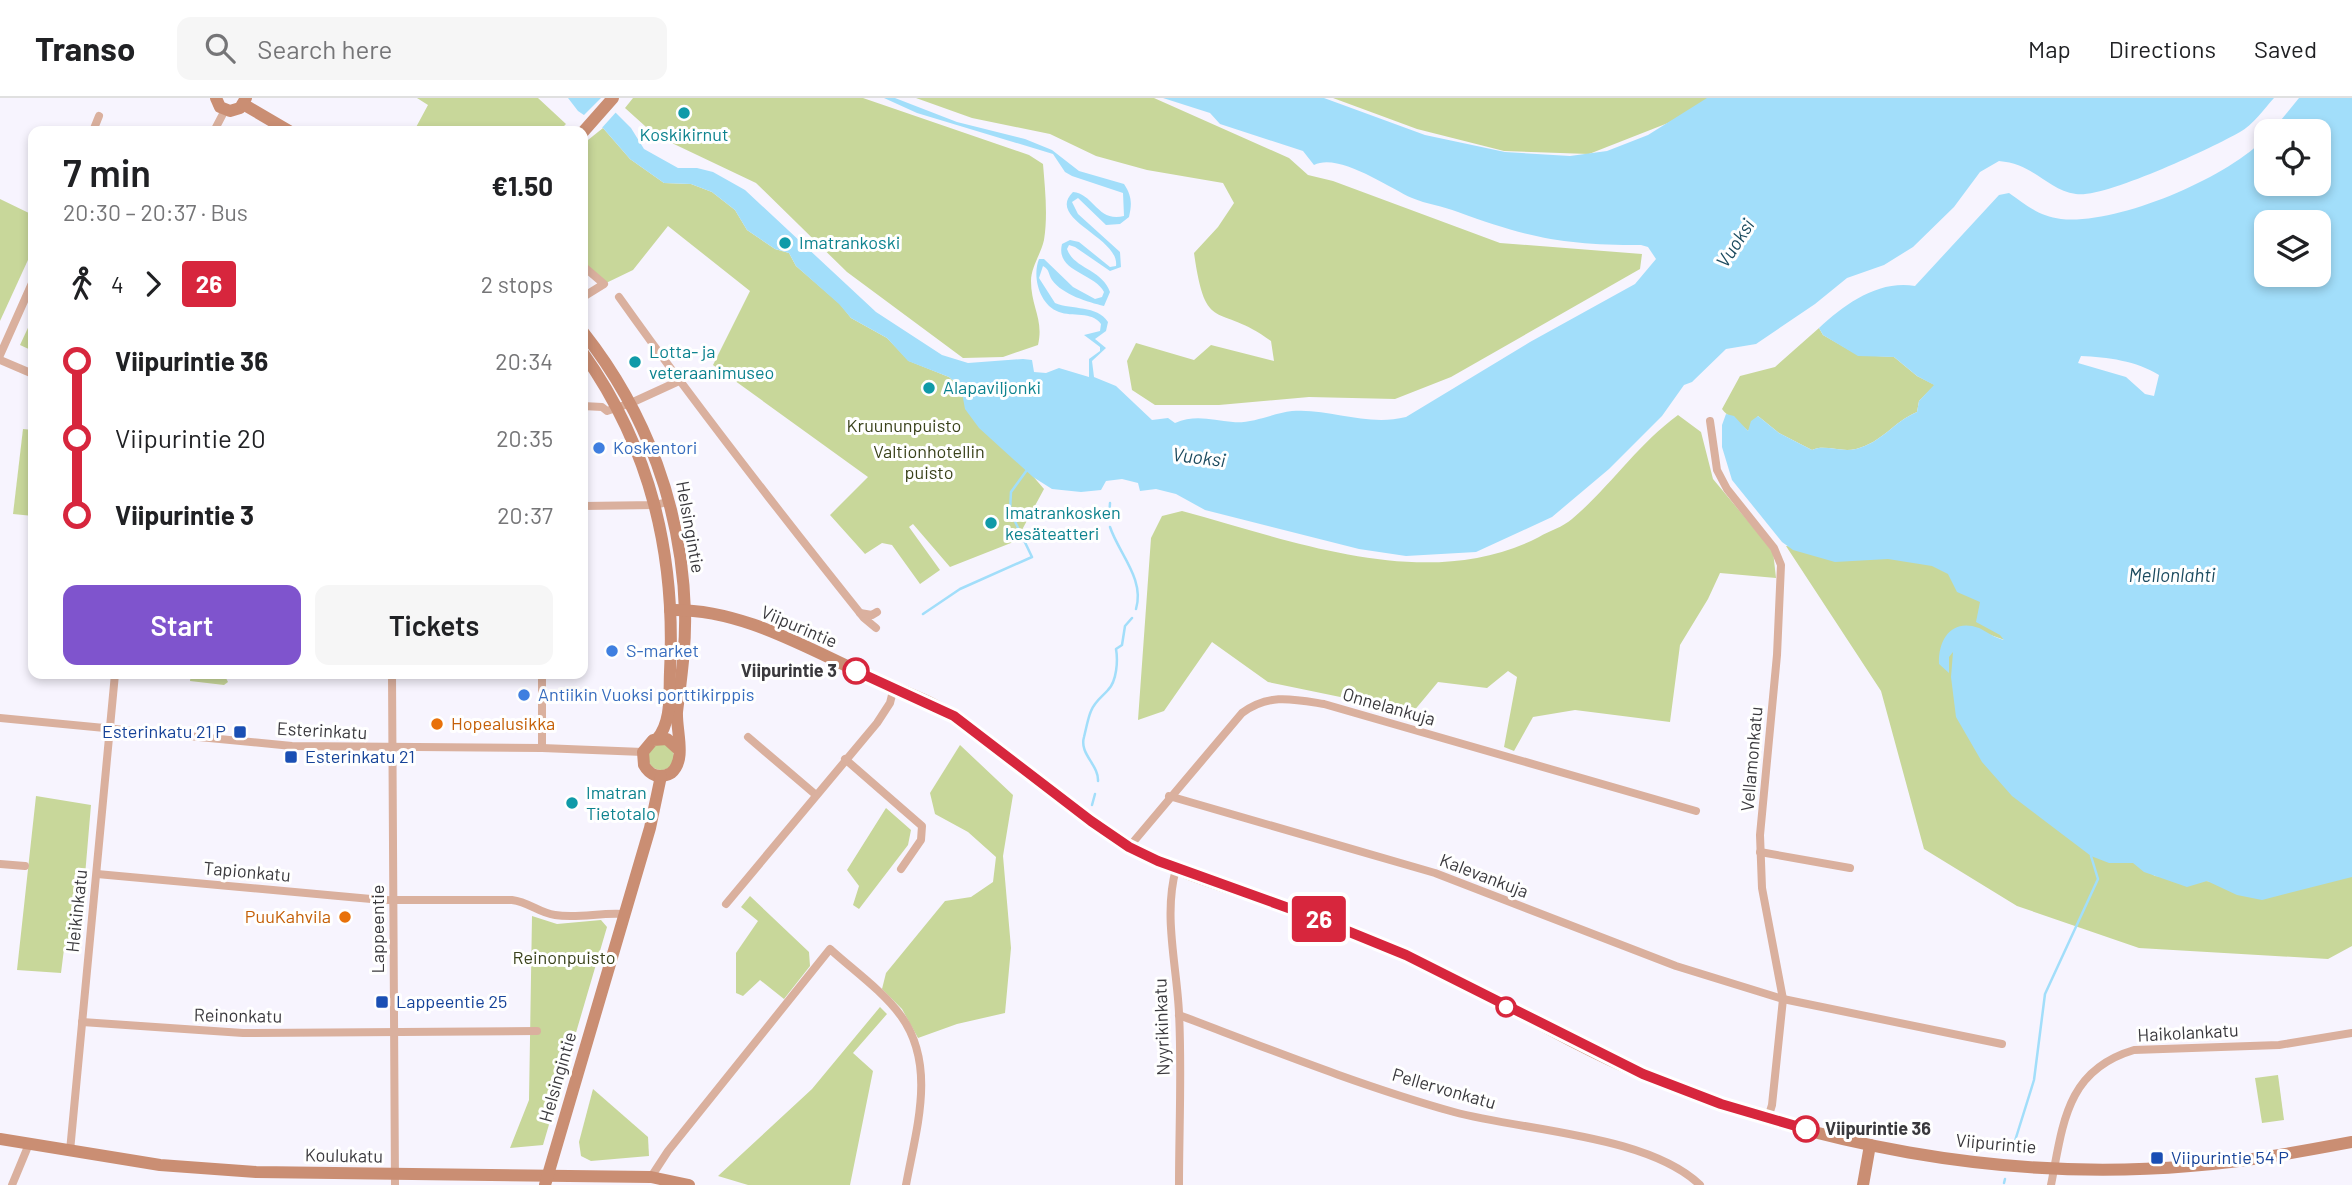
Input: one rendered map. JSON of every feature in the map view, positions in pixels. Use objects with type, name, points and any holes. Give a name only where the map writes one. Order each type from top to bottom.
[{"type":"main road","points":[[216,98],[225,110],[235,111],[244,101],[282,126]]},
{"type":"main road","points":[[588,126],[613,98]]},
{"type":"main road","name":"Helsingintie","points":[[588,341],[651,445],[670,501],[685,610],[684,653],[676,732],[678,749]]},
{"type":"main road","name":"Helsingintie","points":[[588,359],[625,406],[656,505],[670,610],[666,725],[657,739]]},
{"type":"main road","name":"Viipurintie","points":[[670,610],[716,612],[894,687],[954,716],[1049,790],[1129,847],[1176,869],[1308,915],[1406,955],[1605,1058],[1696,1095],[1768,1118],[1870,1145],[1938,1156],[2055,1167],[2189,1167],[2352,1142]]},
{"type":"main road","points":[[657,739],[671,741],[678,749],[678,765],[671,773],[661,776],[646,769],[643,752],[649,742],[657,739]]},
{"type":"main road","name":"Helsingintie","points":[[546,1180],[624,914],[661,776]]},
{"type":"main road","name":"Koulukatu","points":[[0,1139],[160,1165],[228,1170],[395,1180],[641,1180],[689,1185]]},
{"type":"main road","points":[[1863,1185],[1870,1145]]},
{"type":"street","points":[[217,126],[225,110]]},
{"type":"street","points":[[95,126],[99,116]]},
{"type":"street","points":[[588,270],[604,284],[588,294]]},
{"type":"street","points":[[28,293],[0,357],[28,371]]},
{"type":"street","points":[[619,296],[679,381],[860,613],[876,628]]},
{"type":"street","points":[[588,406],[602,407],[607,411],[625,406],[679,381]]},
{"type":"street","name":"Vellamonkatu","points":[[1710,421],[1717,470],[1727,489],[1774,548],[1781,565],[1760,852],[1762,888],[1783,999],[1772,1105],[1768,1118]]},
{"type":"street","points":[[588,506],[656,505],[670,501]]},
{"type":"street","points":[[860,613],[872,615],[877,612]]},
{"type":"street","name":"Heikinkatu","points":[[70,1151],[115,679]]},
{"type":"street","name":"Lappeentie","points":[[391,679],[394,749],[395,1180]]},
{"type":"street","points":[[542,679],[542,748]]},
{"type":"street","points":[[726,904],[877,723],[890,703],[894,687]]},
{"type":"street","name":"Onnelankuja","points":[[1129,847],[1169,796],[1242,713],[1256,703],[1285,698],[1324,704],[1696,811]]},
{"type":"street","name":"Esterinkatu","points":[[0,718],[292,746],[394,749],[542,748],[643,752]]},
{"type":"street","points":[[748,737],[816,795]]},
{"type":"street","points":[[845,759],[922,826],[921,841],[901,869]]},
{"type":"street","name":"Kalevankuja","points":[[1169,796],[1435,873],[1676,967],[1783,999],[2002,1044]]},
{"type":"street","points":[[1760,852],[1850,867]]},
{"type":"street","points":[[0,864],[25,866]]},
{"type":"street","name":"Nyyrikinkatu","points":[[1176,869],[1171,887],[1171,919],[1179,1015],[1179,1185]]},
{"type":"street","name":"Tapionkatu","points":[[97,874],[394,900],[512,900],[529,903],[551,915],[624,914]]},
{"type":"street","points":[[641,1180],[668,1151],[830,949],[900,1014],[919,1051],[921,1092],[906,1185]]},
{"type":"street","name":"Pellervonkatu","points":[[1179,1015],[1454,1112],[1627,1148],[1669,1162],[1700,1185]]},
{"type":"street","name":"Reinonkatu","points":[[82,1022],[216,1032],[394,1034],[537,1031]]},
{"type":"street","name":"Haikolankatu","points":[[2051,1185],[2070,1108],[2080,1083],[2097,1065],[2113,1056],[2134,1050],[2279,1045],[2352,1033]]},
{"type":"street","points":[[12,1185],[30,1144]]},
{"type":"green space","points":[[417,98],[538,98],[566,124],[417,126],[428,105]]},
{"type":"green space","points":[[633,98],[863,98],[1029,155],[1043,164],[1046,202],[1044,240],[1031,281],[1039,328],[1038,345],[1003,357],[963,358],[847,272],[756,183],[655,135],[625,108]]},
{"type":"green space","points":[[916,98],[1154,98],[1289,158],[1308,175],[1333,181],[1500,243],[1642,254],[1640,269],[1451,377],[1395,399],[1309,397],[1219,405],[1155,405],[1132,390],[1127,361],[1136,343],[1194,360],[1211,345],[1274,361],[1271,341],[1253,329],[1217,314],[1209,307],[1204,297],[1194,253],[1218,227],[1234,203],[1223,183],[1147,170],[1096,156],[1050,134],[972,118]]},
{"type":"green space","points":[[1333,98],[1710,98],[1668,123],[1589,154],[1504,151],[1417,129]]},
{"type":"green space","name":"Valtionhotellin puisto","points":[[603,128],[630,159],[664,183],[691,184],[712,192],[735,210],[747,230],[775,249],[789,253],[796,266],[840,304],[851,318],[887,338],[909,361],[949,377],[961,387],[963,395],[1044,489],[1016,541],[950,567],[913,524],[909,527],[940,570],[920,584],[892,545],[882,543],[865,554],[830,515],[868,477],[713,365],[750,291],[668,226],[633,270],[604,284],[588,270],[588,140]]},
{"type":"green space","points":[[0,199],[28,213],[28,260],[0,321]]},
{"type":"green space","points":[[28,328],[28,349],[20,345]]},
{"type":"green space","points":[[1819,328],[1823,335],[1858,355],[1894,357],[1917,376],[1935,385],[1919,401],[1917,412],[1874,442],[1850,450],[1812,450],[1779,433],[1758,416],[1748,431],[1724,412],[1722,409],[1740,376],[1775,367]]},
{"type":"green space","points":[[1678,415],[1701,432],[1713,479],[1773,551],[1776,578],[1720,573],[1708,599],[1680,645],[1670,722],[1575,710],[1533,717],[1514,751],[1504,747],[1517,677],[1508,671],[1487,688],[1438,682],[1413,712],[1268,682],[1212,642],[1164,711],[1138,720],[1151,538],[1162,516],[1182,511],[1269,536],[1361,557],[1407,562],[1452,561],[1496,553],[1539,537],[1568,522],[1586,507],[1649,439]]},
{"type":"green space","points":[[23,429],[28,430],[28,516],[13,514]]},
{"type":"green space","points":[[1786,546],[1927,556],[1987,604],[2013,643],[1985,633],[2072,822],[2155,876],[2226,883],[2352,870],[2352,946],[2328,959],[2139,948],[2017,906],[1924,849],[1881,691]]},
{"type":"green space","points":[[226,679],[228,682],[224,685],[190,681]]},
{"type":"green space","points":[[661,744],[670,748],[674,757],[670,766],[661,770],[652,766],[648,757],[652,748]]},
{"type":"green space","points":[[960,745],[1013,795],[1003,856],[1011,948],[1005,1013],[957,1024],[918,1038],[902,1009],[882,989],[886,973],[945,901],[971,897],[993,882],[996,857],[968,832],[935,814],[930,793]]},
{"type":"green space","points":[[36,796],[91,805],[79,946],[64,949],[61,973],[17,970]]},
{"type":"green space","points":[[886,808],[911,830],[908,845],[859,909],[853,905],[859,886],[847,870]]},
{"type":"green space","points":[[750,896],[809,952],[810,966],[784,999],[760,980],[743,996],[736,993],[736,953],[758,921],[741,907]]},
{"type":"green space","name":"Reinonpuisto","points":[[532,916],[557,924],[601,920],[607,927],[543,1145],[510,1148],[529,1100]]},
{"type":"green space","points":[[880,1007],[887,1014],[853,1053],[873,1071],[850,1185],[748,1185],[718,1176],[812,1089]]},
{"type":"green space","points":[[2278,1075],[2284,1120],[2262,1123],[2255,1078]]},
{"type":"green space","points":[[593,1089],[648,1137],[649,1156],[591,1161],[581,1156],[579,1142]]},
{"type":"water","name":"Vuoksi","points":[[568,98],[601,98],[631,128],[644,149],[678,168],[697,168],[713,172],[745,190],[876,312],[942,355],[968,363],[1032,360],[1034,372],[1046,373],[1059,368],[1089,377],[1089,359],[1100,351],[1100,347],[1084,335],[1100,331],[1101,324],[1092,317],[1059,312],[1046,303],[1037,281],[1037,266],[1039,259],[1044,259],[1073,287],[1095,299],[1102,297],[1104,292],[1093,280],[1064,261],[1062,244],[1070,240],[1079,242],[1110,267],[1116,266],[1114,256],[1107,246],[1075,220],[1068,211],[1067,202],[1073,192],[1080,194],[1108,215],[1124,216],[1123,193],[1072,176],[1065,172],[1053,154],[917,113],[884,98],[895,98],[957,122],[1025,139],[1052,150],[1079,171],[1124,184],[1130,196],[1131,208],[1129,217],[1120,224],[1106,225],[1078,198],[1072,202],[1078,214],[1120,252],[1121,267],[1110,271],[1075,247],[1069,245],[1067,249],[1076,261],[1106,284],[1110,292],[1104,306],[1069,294],[1052,280],[1043,266],[1039,278],[1055,303],[1091,310],[1108,322],[1106,331],[1095,339],[1106,348],[1092,361],[1094,377],[1116,386],[1152,420],[1168,418],[1175,423],[1197,418],[1240,422],[1292,411],[1377,420],[1406,417],[1530,342],[1635,284],[1656,259],[1648,247],[1641,245],[1591,244],[1527,234],[1417,200],[1349,167],[1324,162],[1314,165],[1303,151],[1220,124],[1210,113],[1163,98],[1324,98],[1425,135],[1505,152],[1570,156],[1607,151],[1648,135],[1707,98],[2274,98],[2240,132],[2158,171],[2109,189],[2076,194],[2066,192],[2022,167],[1999,161],[1980,172],[1954,207],[1913,247],[1884,265],[1847,278],[1815,304],[1756,344],[1726,349],[1692,382],[1684,385],[1662,416],[1609,469],[1552,517],[1476,552],[1406,556],[1359,549],[1205,510],[1176,494],[1156,489],[1140,491],[1138,483],[1122,479],[1106,481],[1101,490],[1081,492],[1052,489],[1033,477],[979,428],[965,409],[961,387],[949,377],[908,361],[887,338],[851,318],[796,266],[789,253],[775,249],[747,230],[735,210],[712,192],[691,184],[664,183],[630,159],[603,128],[578,111]]},
{"type":"water","name":"Mellonlahti","points":[[2299,98],[2352,98],[2352,877],[2262,900],[2237,895],[2207,881],[2187,887],[2144,872],[2133,863],[2109,863],[2091,856],[2012,796],[1982,762],[1956,717],[1951,677],[1953,652],[1949,657],[1949,673],[1939,664],[1941,646],[1954,628],[1979,628],[2004,640],[1976,622],[1980,602],[1957,592],[1948,574],[1932,566],[1888,559],[1835,562],[1793,550],[1782,542],[1732,480],[1722,447],[1722,425],[1726,414],[1734,416],[1748,431],[1751,421],[1758,416],[1779,433],[1812,450],[1850,450],[1874,442],[1917,412],[1919,401],[1934,385],[1917,376],[1894,357],[1858,356],[1823,335],[1819,328],[1840,310],[1875,290],[1901,285],[1915,286],[1999,195],[2009,193],[2034,210],[2053,218],[2084,219],[2140,207],[2170,196],[2199,183],[2254,148],[2254,196],[2331,196],[2331,119],[2282,119]],"holes":[[[2081,356],[2101,357],[2141,366],[2159,375],[2154,396],[2145,394],[2126,377],[2078,363]]]},
{"type":"pier","points":[[601,98],[606,98],[618,110],[600,130],[581,118]]},
{"type":"waterway","points":[[923,614],[960,589],[1032,557],[1010,511],[1011,492],[1027,470]]},
{"type":"waterway","points":[[1109,519],[1110,503]]},
{"type":"waterway","points":[[1110,527],[1134,577],[1138,598],[1136,609]]},
{"type":"waterway","points":[[1098,781],[1096,770],[1084,749],[1084,737],[1093,708],[1113,681],[1117,664],[1116,649],[1122,645],[1125,626],[1132,618]]},
{"type":"waterway","points":[[1092,805],[1095,794]]},
{"type":"waterway","points":[[2014,1144],[2034,1080],[2045,994],[2098,879],[2091,856]]},
{"type":"waterway","points":[[2004,1183],[2005,1179]]},
{"type":"bus line","name":"26","points":[[856,671],[954,716],[1091,821],[1129,847],[1158,861],[1308,915],[1406,955],[1605,1058],[1643,1074],[1721,1104],[1806,1129]]},
{"type":"place","name":"Koskikirnut","points":[[684,113]]},
{"type":"place","name":"Imatrankoski","points":[[785,243]]},
{"type":"place","name":"Lotta- ja veteraanimuseo","points":[[635,362]]},
{"type":"place","name":"Alapaviljonki","points":[[929,388]]},
{"type":"place","name":"Koskentori","points":[[599,448]]},
{"type":"place","name":"Imatrankosken kesäteatteri","points":[[991,523]]},
{"type":"place","name":"S-market","points":[[612,651]]},
{"type":"place","name":"Viipurintie 3","points":[[856,671]]},
{"type":"place","name":"Antiikin Vuoksi porttikirppis","points":[[524,695]]},
{"type":"place","name":"Hopealusikka","points":[[437,724]]},
{"type":"place","name":"Esterinkatu 21 P","points":[[240,732]]},
{"type":"place","name":"Esterinkatu 21","points":[[291,757]]},
{"type":"place","name":"Imatran Tietotalo","points":[[572,803]]},
{"type":"place","name":"PuuKahvila","points":[[345,917]]},
{"type":"place","name":"Lappeentie 25","points":[[382,1002]]},
{"type":"place","name":"Viipurintie 36","points":[[1806,1129]]},
{"type":"place","name":"Viipurintie 54 P","points":[[2157,1158]]},
{"type":"park label","name":"Kruununpuisto","points":[[904,426]]}]
